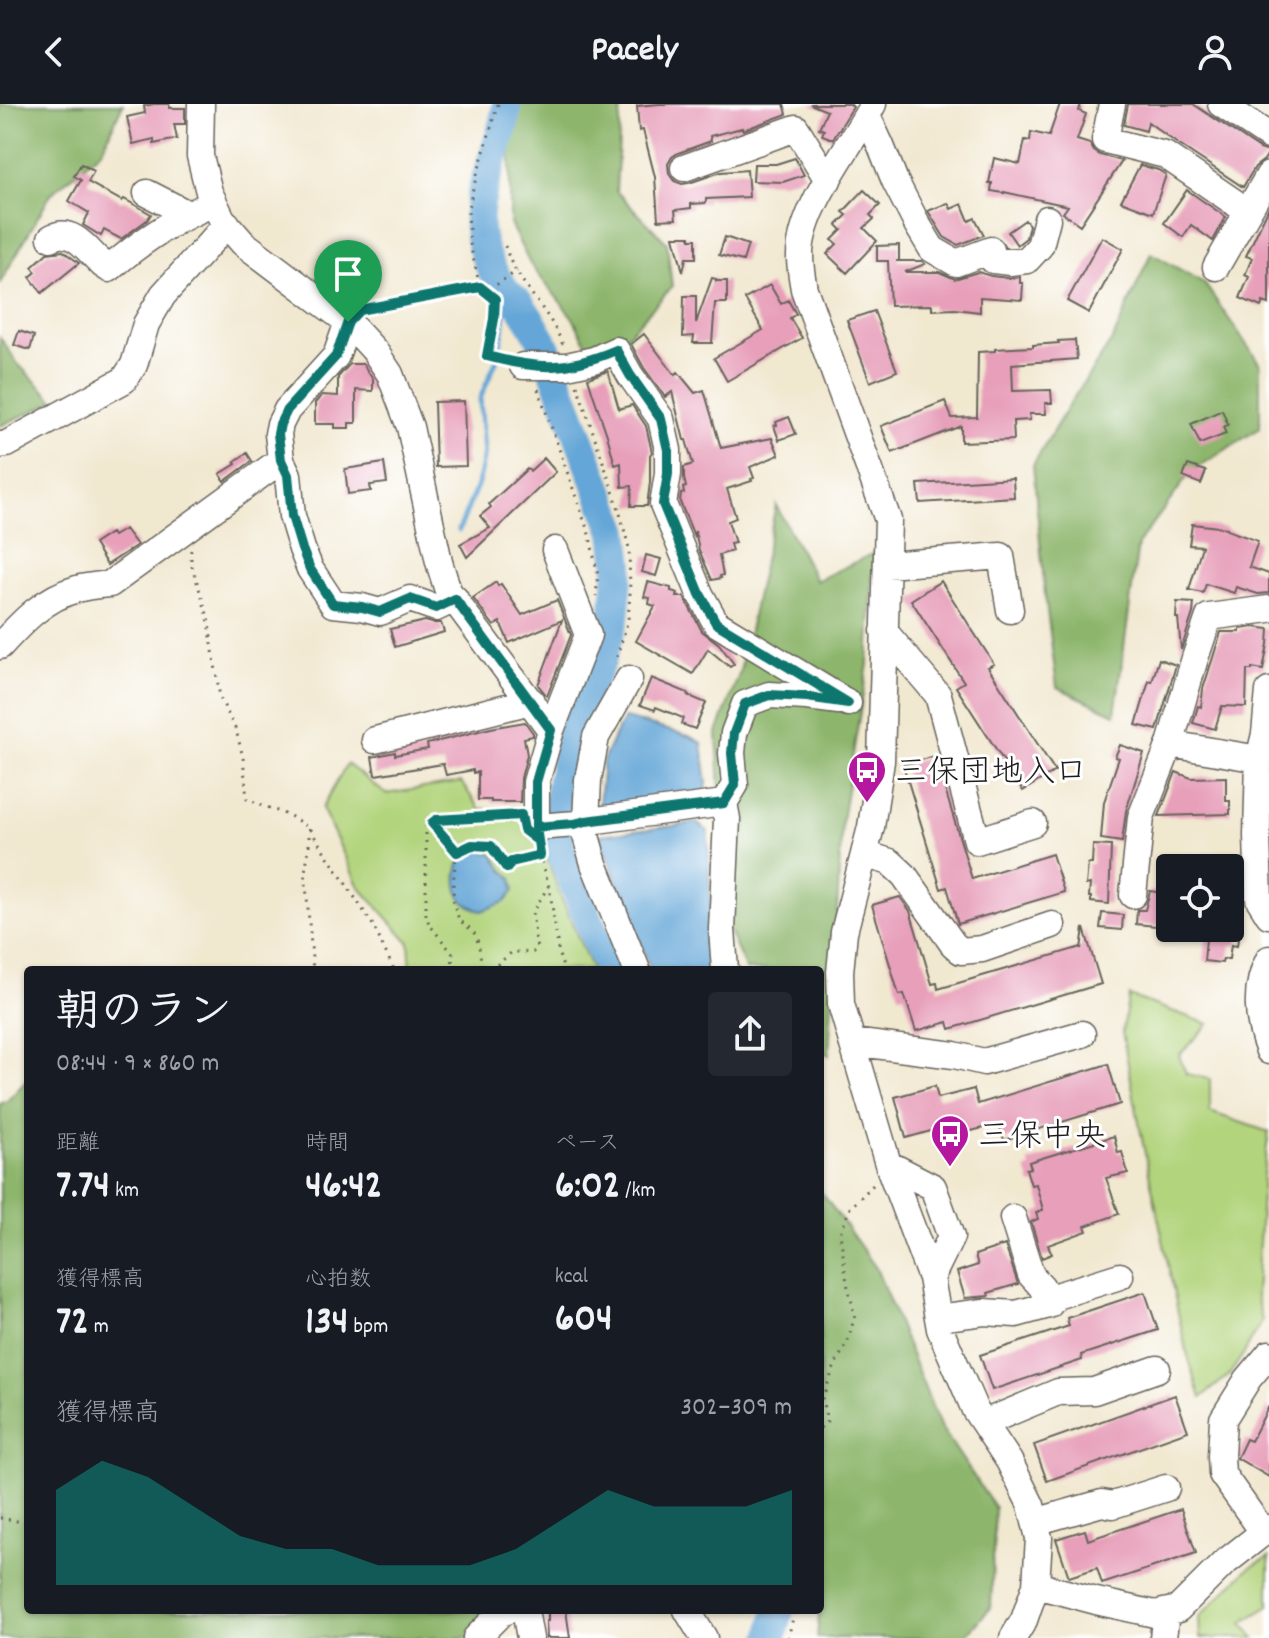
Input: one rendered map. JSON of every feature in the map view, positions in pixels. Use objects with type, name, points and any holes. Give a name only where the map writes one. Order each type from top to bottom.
[{"type":"street","points":[[201,104],[200,156],[209,192],[221,214],[243,243],[348,322],[374,350],[390,374],[410,427],[448,591],[551,730]]},
{"type":"street","points":[[1112,104],[1105,140],[1165,155],[1247,211]]},
{"type":"street","points":[[1221,104],[1269,136]]},
{"type":"street","points":[[870,110],[820,192],[804,227],[800,255],[804,289],[888,520],[881,761],[871,827],[844,932],[841,1004],[888,1164],[931,1278],[940,1329],[975,1410],[1009,1461],[1031,1505],[1039,1538],[1036,1585],[1024,1620],[1013,1638]]},
{"type":"street","points":[[870,110],[895,181],[932,249],[956,263],[991,250],[993,260],[1027,260],[1040,246],[1047,219]]},
{"type":"street","points":[[684,168],[796,128],[828,180]]},
{"type":"street","points":[[1216,267],[1269,175]]},
{"type":"street","points":[[147,193],[188,214],[221,214]]},
{"type":"street","points":[[51,238],[58,234],[73,235],[109,269],[139,243],[188,214]]},
{"type":"street","points":[[0,445],[124,380],[134,365],[146,324],[221,214]]},
{"type":"street","points":[[348,322],[336,356],[287,410],[280,424],[281,460],[288,475],[292,516],[302,549],[310,569],[333,604],[380,612],[410,599],[436,608],[455,599]]},
{"type":"street","points":[[519,364],[569,366],[616,350],[661,419],[668,450],[663,504],[700,594],[716,623],[848,703]]},
{"type":"street","points":[[0,646],[26,618],[56,596],[79,588],[110,584],[281,460]]},
{"type":"street","points":[[555,550],[588,635],[551,730],[536,782],[532,822],[581,822],[724,803]]},
{"type":"street","points":[[887,565],[1001,556],[1010,610]]},
{"type":"street","points":[[1133,895],[1141,817],[1170,744],[1209,617],[1269,609]]},
{"type":"street","points":[[884,631],[938,695],[977,841],[1033,823]]},
{"type":"street","points":[[622,671],[596,737],[581,822],[594,864],[635,966]]},
{"type":"street","points":[[1269,691],[1259,759],[1257,835],[1259,899],[1269,915]]},
{"type":"street","points":[[725,966],[722,929],[727,819],[724,803],[735,785],[734,733],[745,704],[769,695],[882,708]]},
{"type":"street","points":[[375,740],[531,701]]},
{"type":"street","points":[[1170,744],[1259,759]]},
{"type":"street","points":[[864,854],[890,862],[904,875],[961,951],[982,949],[1052,925]]},
{"type":"street","points":[[1269,959],[1263,970],[1259,991],[1260,1023],[1269,1051]]},
{"type":"street","points":[[852,1042],[954,1055],[984,1062],[1082,1034]]},
{"type":"street","points":[[1013,1218],[1031,1275],[1042,1287],[1049,1305]]},
{"type":"street","points":[[938,1318],[984,1312],[1016,1314],[1049,1305],[1056,1296],[1120,1276]]},
{"type":"street","points":[[1036,1585],[1155,1614],[1166,1612],[1178,1609],[1223,1564],[1266,1530],[1222,1474],[1221,1456],[1223,1419],[1248,1379],[1269,1354]]},
{"type":"street","points":[[984,1423],[1058,1392],[1094,1391],[1157,1369]]},
{"type":"street","points":[[1035,1522],[1102,1503],[1113,1505],[1166,1488]]},
{"type":"street","points":[[1163,1638],[1166,1612]]},
{"type":"street","points":[[476,1638],[500,1614]]},
{"type":"street","points":[[526,1614],[530,1638]]},
{"type":"street","points":[[689,1614],[704,1638]]},
{"type":"path","points":[[498,104],[468,213],[470,244],[480,287],[495,299],[487,356],[519,364],[532,372],[590,537],[598,576],[596,601]]},
{"type":"path","points":[[505,246],[516,272],[540,303],[566,354],[565,362],[618,506],[629,548],[630,593],[622,671]]},
{"type":"path","points":[[490,289],[516,272]]},
{"type":"path","points":[[348,322],[359,310],[480,287]]},
{"type":"path","points":[[187,529],[192,546],[191,563],[208,617],[220,698],[236,730],[243,757],[247,799],[292,817],[309,828],[373,925],[392,966]]},
{"type":"path","points":[[452,966],[453,954],[429,924],[426,914],[426,826],[436,820],[532,822],[549,886],[563,966]]},
{"type":"path","points":[[432,823],[457,852]]},
{"type":"path","points":[[309,828],[305,872],[313,966]]},
{"type":"path","points":[[457,852],[472,845],[491,846],[507,868],[511,862],[540,855]]},
{"type":"path","points":[[457,852],[453,874],[454,898],[460,920],[474,932],[481,966]]},
{"type":"path","points":[[496,966],[512,952],[533,952],[537,949],[532,913],[549,886]]},
{"type":"path","points":[[824,1394],[848,1341],[855,1315],[840,1233],[850,1208],[876,1183],[888,1164]]},
{"type":"path","points":[[0,1518],[24,1522]]},
{"type":"path","points":[[788,1638],[794,1614]]},
{"type":"green space","points":[[0,104],[123,104],[102,150],[51,194],[0,283]]},
{"type":"green space","points":[[510,104],[621,104],[616,191],[667,243],[672,287],[612,352],[587,345],[573,318],[530,264],[510,224]]},
{"type":"green space","points":[[1151,253],[1204,283],[1260,364],[1260,428],[1192,471],[1138,544],[1115,714],[1057,687],[1033,465],[1113,339]]},
{"type":"green space","points":[[0,337],[17,363],[55,401],[0,426]]},
{"type":"green space","points":[[776,505],[816,581],[874,553],[868,664],[842,820],[829,1055],[824,1052],[824,966],[744,966],[727,927],[717,733],[740,672]]},
{"type":"green space","points":[[347,764],[386,794],[461,782],[480,809],[536,808],[544,849],[559,893],[590,966],[411,966],[409,942],[358,885],[322,808]]},
{"type":"green space","points":[[1129,996],[1209,1024],[1179,1055],[1186,1074],[1210,1079],[1210,1112],[1269,1132],[1263,1174],[1256,1295],[1262,1321],[1229,1375],[1201,1398],[1185,1346],[1122,1032]]},
{"type":"green space","points":[[24,1083],[24,1614],[487,1614],[472,1638],[0,1638],[0,1104]]},
{"type":"green space","points":[[824,1196],[876,1268],[940,1426],[995,1508],[991,1607],[964,1638],[817,1638],[819,1614],[824,1614]]},
{"type":"green space","points":[[1269,1557],[1269,1606],[1242,1623],[1255,1638],[1200,1638],[1199,1617],[1249,1568]]},
{"type":"water","points":[[625,718],[689,736],[702,743],[707,784],[705,793],[599,805],[603,761]]},
{"type":"water","points":[[697,823],[708,831],[712,966],[649,966],[599,835]]},
{"type":"water","points":[[477,849],[493,854],[512,878],[514,891],[505,902],[482,911],[463,901],[457,885],[461,860]]},
{"type":"building","points":[[154,104],[185,108],[185,124],[174,124],[177,139],[154,144],[154,139],[133,144],[127,117],[145,113],[144,106]]},
{"type":"building","points":[[784,104],[787,114],[743,130],[710,136],[711,141],[678,153],[668,164],[669,174],[674,181],[682,184],[721,172],[747,170],[749,197],[706,199],[706,203],[675,210],[676,219],[658,220],[655,177],[643,130],[639,131],[637,106]]},
{"type":"building","points":[[810,104],[850,104],[853,107],[833,139],[822,135],[824,130],[819,128],[827,111]]},
{"type":"building","points":[[1060,104],[1081,104],[1079,111],[1086,114],[1077,140],[1090,144],[1100,155],[1122,161],[1080,225],[1063,213],[1068,206],[991,191],[992,183],[989,183],[994,158],[1020,164],[1025,140],[1030,141],[1031,132],[1049,136]]},
{"type":"building","points":[[1128,104],[1193,104],[1269,152],[1243,187],[1148,122],[1146,131],[1124,125]]},
{"type":"building","points":[[795,158],[804,175],[783,182],[753,181],[754,164],[776,164]]},
{"type":"building","points":[[81,164],[94,171],[88,182],[151,214],[147,220],[121,239],[104,230],[101,236],[83,225],[89,213],[69,201],[81,180],[74,176]]},
{"type":"building","points":[[1140,165],[1166,175],[1153,213],[1121,201]]},
{"type":"building","points":[[864,190],[880,205],[870,215],[874,219],[864,228],[877,241],[847,273],[827,254],[837,244],[832,240],[842,230],[837,225],[847,215],[843,212]]},
{"type":"building","points":[[1187,190],[1226,217],[1213,241],[1191,225],[1183,237],[1164,223]]},
{"type":"building","points":[[948,203],[951,209],[962,204],[969,221],[975,218],[984,235],[958,245],[944,237],[928,211]]},
{"type":"building","points":[[1269,207],[1269,304],[1263,302],[1261,307],[1240,298],[1249,277],[1245,275],[1252,258],[1246,256]]},
{"type":"building","points":[[1025,220],[1029,225],[1026,238],[1017,245],[1008,232]]},
{"type":"building","points":[[674,236],[696,239],[696,258],[686,258],[683,272]]},
{"type":"building","points":[[725,237],[748,245],[743,261],[719,255]]},
{"type":"building","points":[[1102,237],[1123,249],[1089,313],[1067,301]]},
{"type":"building","points":[[899,245],[899,261],[922,261],[925,264],[905,272],[939,272],[955,279],[978,272],[991,276],[1020,277],[1020,283],[1023,283],[1022,300],[980,297],[980,312],[932,310],[932,305],[890,306],[888,261],[877,261],[877,246]]},
{"type":"building","points":[[63,251],[79,263],[42,293],[30,277],[36,272],[32,267],[47,253]]},
{"type":"building","points":[[712,278],[727,281],[727,303],[715,303],[712,343],[693,343],[694,336],[683,337],[684,296],[696,296],[696,323]]},
{"type":"building","points":[[770,285],[781,304],[788,300],[796,314],[790,318],[802,338],[727,381],[714,358],[763,330],[745,299]]},
{"type":"building","points":[[874,311],[897,371],[870,382],[847,320]]},
{"type":"building","points":[[19,331],[34,336],[30,350],[14,345]]},
{"type":"building","points":[[644,334],[675,375],[678,372],[695,393],[704,390],[721,448],[772,438],[779,455],[750,467],[754,478],[752,481],[727,489],[736,518],[728,521],[735,543],[730,544],[732,551],[719,555],[721,578],[712,580],[699,550],[695,531],[694,536],[680,502],[683,488],[686,487],[684,467],[693,464],[672,392],[665,397],[631,344]]},
{"type":"building","points":[[1075,340],[1077,359],[1012,364],[1013,391],[1051,390],[1052,403],[1045,403],[1046,414],[1029,414],[1030,420],[1013,421],[1014,440],[961,442],[961,426],[892,453],[881,426],[945,401],[952,418],[977,417],[978,352]]},
{"type":"building","points":[[350,364],[364,364],[373,378],[373,391],[356,390],[356,423],[349,423],[349,428],[315,424],[315,403],[322,395],[338,396],[338,377]]},
{"type":"building","points":[[608,371],[619,409],[632,405],[646,426],[652,452],[647,506],[631,506],[632,486],[622,487],[621,463],[615,465],[588,378]]},
{"type":"building","points":[[464,401],[466,466],[436,467],[434,402]]},
{"type":"building","points":[[1222,410],[1228,425],[1223,427],[1226,434],[1200,444],[1191,424]]},
{"type":"building","points":[[789,417],[796,434],[779,440],[774,426],[776,422]]},
{"type":"building","points":[[247,453],[252,461],[225,481],[220,474]]},
{"type":"building","points":[[544,458],[556,472],[467,557],[460,544],[490,528],[480,516],[491,507],[489,504],[527,469],[530,471]]},
{"type":"building","points":[[384,463],[387,483],[370,485],[371,491],[348,494],[345,469]]},
{"type":"building","points":[[1188,465],[1206,471],[1201,484],[1183,477]]},
{"type":"building","points":[[1013,478],[1014,497],[920,503],[918,484]]},
{"type":"building","points":[[1192,524],[1227,528],[1258,541],[1249,567],[1269,574],[1269,593],[1258,594],[1236,587],[1234,593],[1206,584],[1203,593],[1189,590],[1202,546],[1189,545]]},
{"type":"building","points":[[125,529],[137,545],[107,565],[94,544],[111,533],[113,536]]},
{"type":"building","points":[[646,555],[661,559],[656,576],[642,572]]},
{"type":"building","points":[[941,581],[994,664],[988,667],[1055,771],[1023,791],[956,687],[964,682],[911,600]]},
{"type":"building","points":[[496,582],[498,586],[501,584],[522,615],[557,600],[571,635],[547,696],[538,685],[562,620],[509,643],[500,622],[494,626],[473,598]]},
{"type":"building","points":[[648,582],[671,588],[671,591],[678,593],[677,597],[684,597],[702,631],[719,644],[734,664],[730,667],[708,649],[693,674],[636,641],[655,606],[649,604],[650,598],[644,597]]},
{"type":"building","points":[[1177,602],[1194,603],[1181,650],[1176,618]]},
{"type":"building","points":[[425,621],[441,623],[444,632],[395,647],[390,629]]},
{"type":"building","points":[[1240,629],[1269,629],[1268,644],[1263,670],[1247,670],[1246,707],[1222,706],[1215,729],[1193,723],[1198,706],[1201,707],[1203,689],[1221,632],[1240,632]]},
{"type":"building","points":[[1159,659],[1176,665],[1157,730],[1136,725]]},
{"type":"building","points":[[651,678],[706,703],[695,729],[681,724],[683,718],[656,707],[655,710],[640,705]]},
{"type":"building","points":[[525,722],[533,736],[524,738],[527,755],[521,778],[520,802],[478,800],[478,772],[473,773],[473,770],[446,775],[443,764],[375,775],[372,757],[428,749],[427,744]]},
{"type":"building","points":[[1120,745],[1144,753],[1126,811],[1122,842],[1101,839],[1104,802],[1119,758],[1115,757]]},
{"type":"building","points":[[935,756],[972,879],[1052,854],[1064,892],[958,924],[947,887],[941,889],[903,765]]},
{"type":"building","points":[[1176,772],[1191,778],[1226,777],[1226,801],[1230,801],[1230,814],[1159,816]]},
{"type":"building","points":[[1093,845],[1111,846],[1109,904],[1091,902],[1089,897],[1090,884],[1086,885]]},
{"type":"building","points":[[1150,891],[1156,892],[1156,926],[1136,924],[1137,910],[1145,910]]},
{"type":"building","points":[[900,897],[910,911],[932,984],[937,983],[938,989],[1081,949],[1084,928],[1101,984],[950,1029],[948,1022],[916,1031],[904,994],[899,995],[872,905]]},
{"type":"building","points":[[1102,913],[1123,915],[1122,930],[1100,928]]},
{"type":"building","points":[[1206,942],[1238,942],[1237,946],[1231,945],[1229,959],[1223,959],[1222,963],[1204,961]]},
{"type":"building","points":[[1108,1064],[1120,1104],[1004,1140],[999,1124],[947,1137],[945,1127],[906,1138],[895,1097],[935,1086],[938,1098],[974,1089],[978,1104]]},
{"type":"building","points":[[1114,1136],[1128,1173],[1106,1178],[1119,1214],[1085,1226],[1087,1231],[1048,1245],[1052,1254],[1042,1258],[1031,1222],[1038,1219],[1036,1213],[1043,1210],[1036,1184],[1031,1185],[1026,1169],[1031,1168],[1029,1162]]},
{"type":"building","points":[[1005,1245],[1018,1284],[988,1293],[989,1296],[965,1298],[957,1272],[978,1265],[975,1255]]},
{"type":"building","points":[[1145,1292],[1158,1330],[1081,1355],[1082,1360],[992,1390],[980,1355],[1069,1326],[1067,1318]]},
{"type":"building","points":[[1175,1395],[1188,1431],[1047,1481],[1034,1445]]},
{"type":"building","points":[[1269,1406],[1269,1477],[1237,1458],[1246,1439],[1251,1441]]},
{"type":"building","points":[[1181,1509],[1196,1553],[1102,1584],[1097,1568],[1069,1577],[1056,1539],[1085,1530],[1088,1540]]},
{"type":"building","points":[[548,1614],[567,1614],[570,1638],[547,1638]]},
{"type":"waterway","points":[[507,104],[481,197],[479,229],[482,245],[496,278],[519,303],[545,346],[615,532],[619,566],[614,618],[601,661],[572,727],[559,815],[560,849],[607,966]]},
{"type":"waterway","points":[[459,530],[478,483],[484,453],[480,399],[497,359],[507,293]]},
{"type":"waterway","points":[[772,1638],[778,1614]]},
{"type":"place","name":"三保団地入口","points":[[867,804]]},
{"type":"place","name":"三保中央","points":[[950,1168]]},
{"type":"route","points":[[348,322],[336,356],[287,410],[278,434],[281,460],[288,475],[292,516],[310,569],[333,604],[380,612],[410,599],[436,608],[455,599],[551,730],[536,782],[536,827],[540,855],[511,862],[507,868],[491,846],[472,845],[457,852],[432,823],[436,820],[521,815],[524,830],[537,840],[536,827],[724,803],[735,785],[734,733],[745,704],[769,695],[848,703],[716,623],[700,594],[663,504],[668,450],[661,419],[616,350],[594,360],[567,366],[523,366],[487,356],[495,299],[480,287],[359,310],[348,322]]}]
